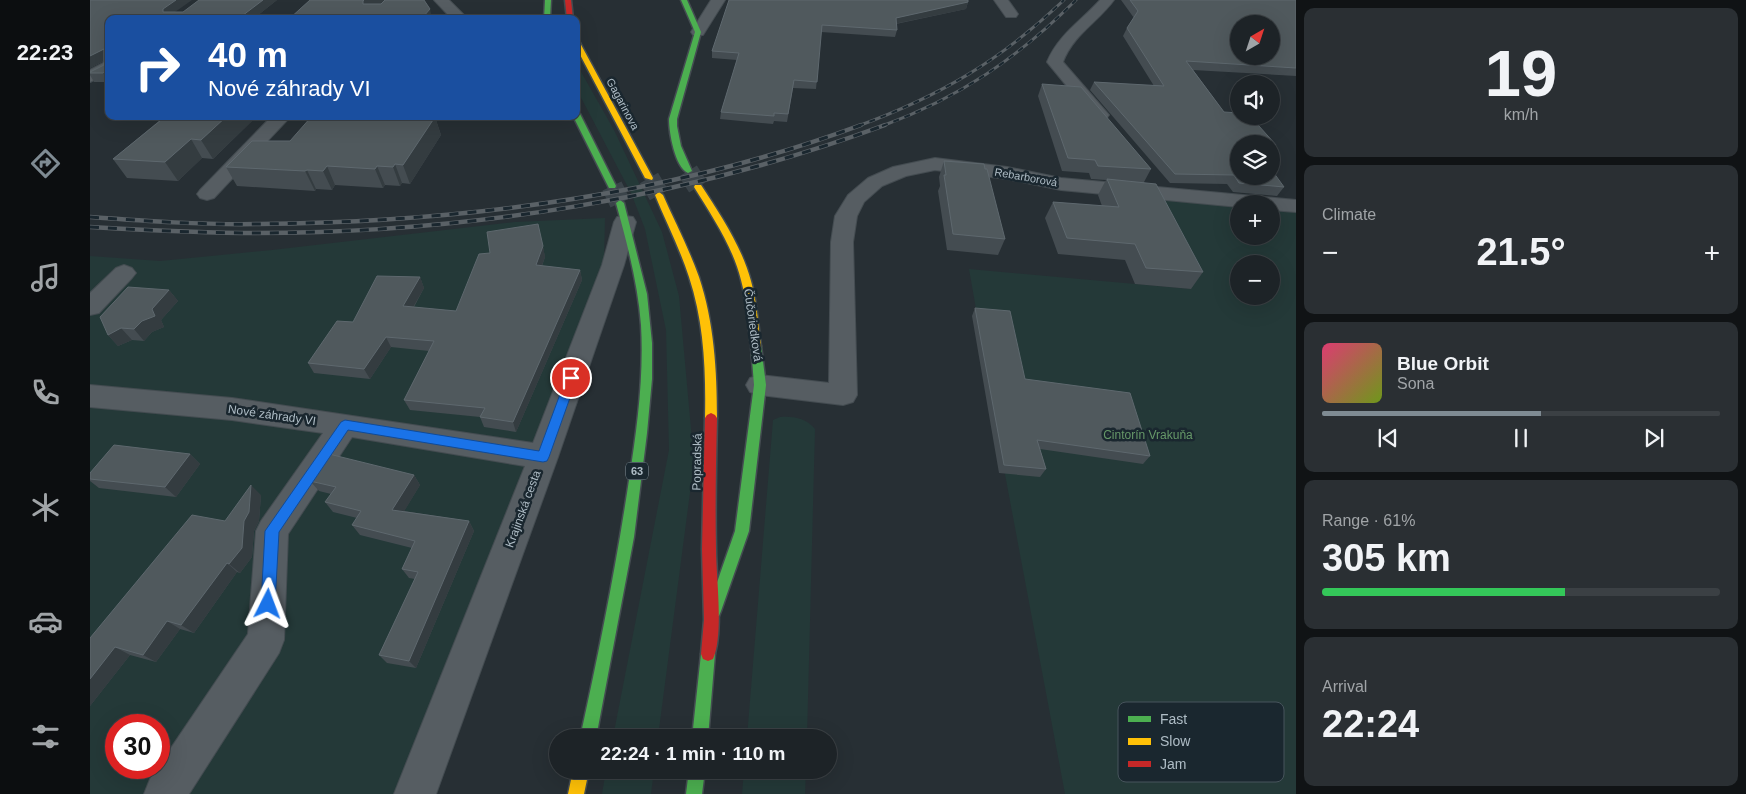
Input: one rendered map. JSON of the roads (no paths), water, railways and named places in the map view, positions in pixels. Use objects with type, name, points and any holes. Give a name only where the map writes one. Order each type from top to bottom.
[{"type":"main road","points":[[546,15],[548,0]]},
{"type":"main road","points":[[568,0],[570,15]]},
{"type":"main road","points":[[684,0],[698,32],[673,119],[673,137],[675,149],[688,171]]},
{"type":"main road","name":"Gagarinova","points":[[580,48],[650,178]]},
{"type":"main road","points":[[579,120],[612,186]]},
{"type":"main road","name":"Čučoriedková","points":[[698,187],[722,225],[745,278],[751,303],[760,385],[742,531],[711,620]]},
{"type":"main road","name":"Popradská","points":[[659,195],[694,278],[704,322],[712,381],[709,549],[711,620],[701,729]]},
{"type":"main road","name":"63","points":[[590,729],[618,595],[633,505],[645,404],[646,326],[642,293],[622,213]]},
{"type":"main road","points":[[576,794],[579,779]]},
{"type":"main road","points":[[694,794],[695,779]]},
{"type":"street","points":[[440,0],[457,15]]},
{"type":"street","points":[[698,32],[718,0]]},
{"type":"street","points":[[1001,0],[1011,14]]},
{"type":"street","points":[[1107,0],[1086,23],[1067,38],[1058,50],[1055,62],[1110,127]]},
{"type":"street","points":[[90,77],[105,68]]},
{"type":"street","points":[[207,194],[278,120]]},
{"type":"street","name":"Rebarborová","points":[[760,385],[843,395],[842,242],[846,216],[855,199],[875,182],[900,171],[935,164],[1007,173],[1061,184],[1159,186],[1296,206]]},
{"type":"street","name":"Krajinská cesta","points":[[415,794],[543,457],[613,265],[622,213]]},
{"type":"street","points":[[90,307],[124,273]]},
{"type":"street","name":"Nové záhrady VI","points":[[90,396],[232,409],[543,457]]},
{"type":"street","points":[[165,794],[266,640],[272,531],[345,425]]},
{"type":"tunnel","points":[[688,171],[698,187]]},
{"type":"tunnel","points":[[649,178],[659,195]]},
{"type":"tunnel","points":[[612,186],[620,203]]},
{"type":"railway","points":[[858,126],[916,102],[968,75],[1016,41],[1064,0]]},
{"type":"railway","points":[[882,126],[937,103],[986,74],[1032,40],[1076,0]]},
{"type":"railway","points":[[90,217],[195,223],[259,224],[411,218],[488,211],[640,187],[715,170],[789,150],[861,125]]},
{"type":"railway","points":[[90,227],[256,233],[336,231],[496,218],[576,206],[655,191],[733,173],[810,151],[885,125]]},
{"type":"park label","name":"Cintorín Vrakuňa","points":[[1148,435]]}]
